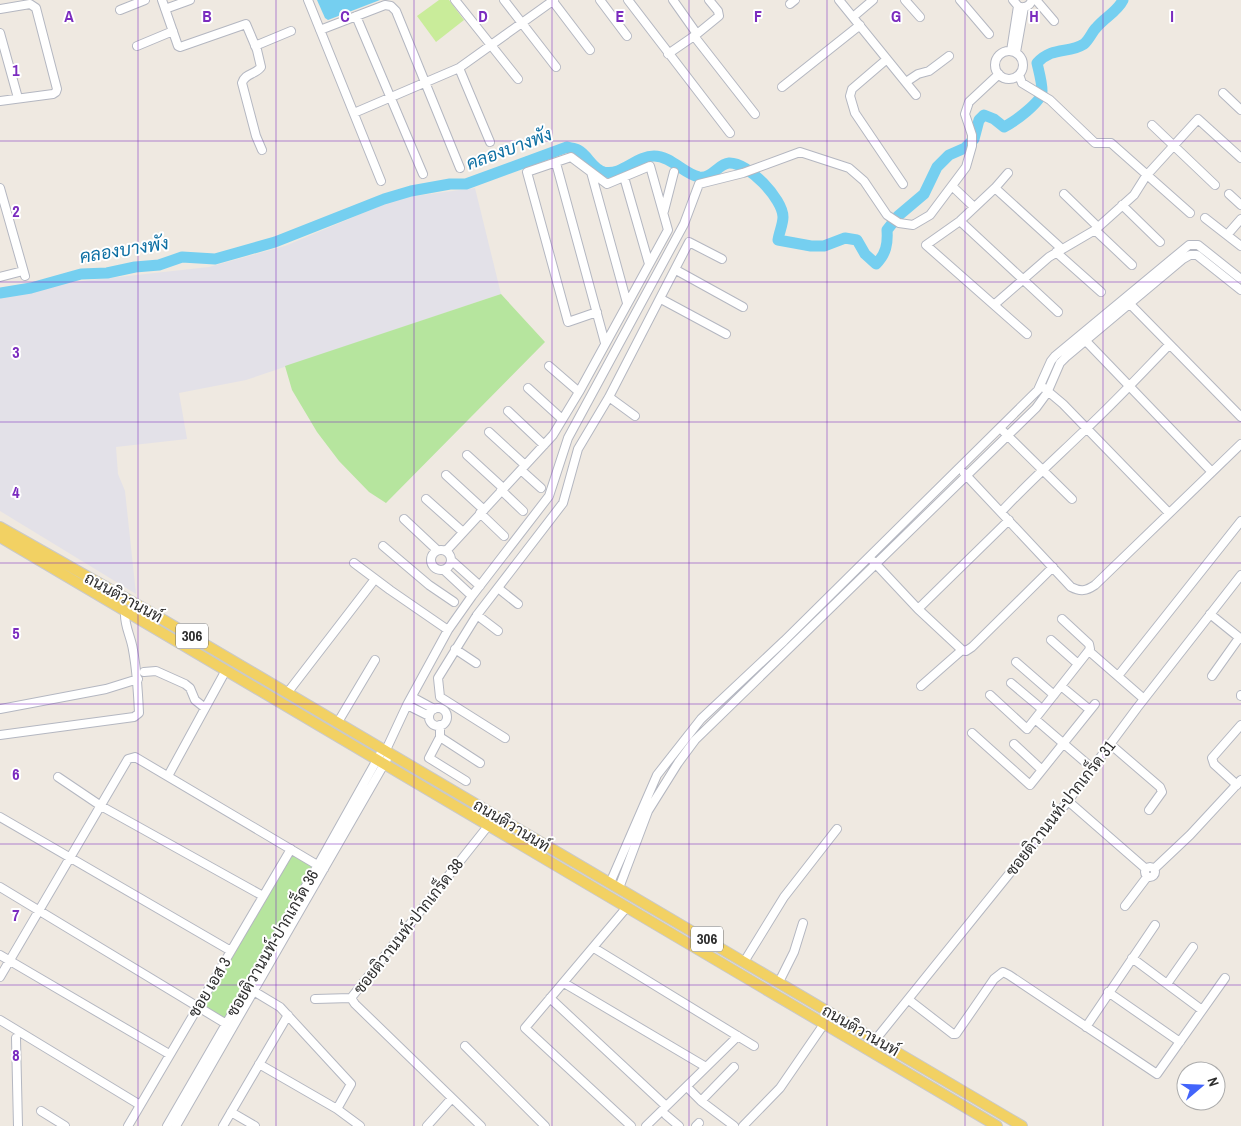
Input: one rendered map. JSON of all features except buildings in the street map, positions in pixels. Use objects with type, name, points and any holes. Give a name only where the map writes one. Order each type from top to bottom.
[{"type":"main road","name":"ถนนติวานนท์","points":[[0,527],[125,612],[997,1126]]},
{"type":"main road","name":"ถนนติวานนท์","points":[[0,538],[150,612],[1022,1126]]},
{"type":"main road","points":[[615,900],[617,887]]},
{"type":"main road","points":[[869,1051],[876,1039]]},
{"type":"street","points":[[120,10],[144,0]]},
{"type":"street","points":[[162,0],[178,46],[180,47],[246,24],[261,67],[246,76],[242,82],[262,150]]},
{"type":"street","points":[[165,9],[190,0]]},
{"type":"street","points":[[308,0],[381,181]]},
{"type":"street","points":[[455,0],[518,79]]},
{"type":"street","points":[[504,0],[556,67]]},
{"type":"street","points":[[354,113],[460,68],[553,0],[590,50]]},
{"type":"street","points":[[600,0],[627,36]]},
{"type":"street","points":[[628,0],[730,133]]},
{"type":"street","points":[[673,0],[696,35],[755,114]]},
{"type":"street","points":[[668,54],[696,35],[720,14],[709,0]]},
{"type":"street","points":[[839,0],[916,94]]},
{"type":"street","points":[[853,17],[873,0]]},
{"type":"street","points":[[905,0],[920,17]]},
{"type":"street","points":[[960,0],[989,34]]},
{"type":"street","points":[[1014,52],[1018,5],[1029,5],[1034,0],[1054,20]]},
{"type":"street","points":[[0,9],[30,4],[36,8],[56,89],[56,92],[53,94],[0,101]]},
{"type":"street","points":[[320,30],[385,6],[391,6],[396,11],[460,168]]},
{"type":"street","points":[[356,16],[423,174]]},
{"type":"street","points":[[782,87],[860,25]]},
{"type":"street","points":[[255,46],[291,31]]},
{"type":"street","points":[[0,32],[18,98]]},
{"type":"street","points":[[137,46],[173,32]]},
{"type":"street","points":[[1019,75],[1004,78],[999,74],[996,60],[1004,52],[1014,52],[1022,59],[1023,63],[1019,75],[1022,83],[1050,100],[1095,143],[1111,144],[1190,213]]},
{"type":"street","points":[[906,82],[918,74],[929,71],[949,56]]},
{"type":"street","points":[[887,60],[852,89],[850,96],[855,113],[903,184]]},
{"type":"street","points":[[460,68],[490,142]]},
{"type":"street","points":[[380,762],[407,705],[448,630],[550,496],[568,438],[684,224],[698,184],[746,171],[800,152],[849,168],[864,181],[888,215],[896,221],[913,225],[930,215],[966,168],[972,146],[972,135],[965,114],[969,102],[999,74]]},
{"type":"street","points":[[1223,94],[1241,110]]},
{"type":"street","points":[[995,304],[1059,251],[1096,228],[1122,206],[1134,195],[1146,176],[1198,119],[1241,158]]},
{"type":"street","points":[[1152,125],[1215,185]]},
{"type":"street","points":[[446,551],[544,445],[562,419],[579,392],[668,230],[650,166],[607,184],[572,157],[527,172],[568,322],[597,312]]},
{"type":"street","points":[[556,163],[605,343]]},
{"type":"street","points":[[591,172],[628,303]]},
{"type":"street","points":[[663,212],[674,172]]},
{"type":"street","points":[[1008,173],[960,221],[926,245],[1027,334]]},
{"type":"street","points":[[624,177],[649,264]]},
{"type":"street","points":[[952,186],[974,207]]},
{"type":"street","points":[[0,188],[24,274],[0,276]]},
{"type":"street","points":[[995,188],[1101,292]]},
{"type":"street","points":[[1064,194],[1132,265]]},
{"type":"street","points":[[1229,194],[1241,205]]},
{"type":"street","points":[[1122,206],[1160,242]]},
{"type":"street","points":[[1205,218],[1241,246]]},
{"type":"street","points":[[1227,235],[1241,219]]},
{"type":"street","points":[[960,221],[1058,312]]},
{"type":"street","points":[[407,705],[435,711],[446,712],[447,718],[445,723],[440,725],[432,723],[435,711],[440,697],[438,678],[477,615],[563,503],[578,449],[661,299],[689,242],[722,259]]},
{"type":"street","points":[[1127,302],[1184,249],[1194,244],[1241,279]]},
{"type":"street","points":[[617,887],[658,775],[701,719],[870,557],[1038,390],[1051,361],[1183,259],[1190,256],[1197,255],[1241,290]]},
{"type":"street","points":[[676,270],[742,307]]},
{"type":"street","points":[[661,299],[726,334]]},
{"type":"street","points":[[1127,302],[1241,417]]},
{"type":"street","points":[[1083,338],[1212,472]]},
{"type":"street","points":[[617,887],[648,810],[678,763],[696,740],[1036,408],[1048,391],[1060,363],[1083,338]]},
{"type":"street","points":[[1000,512],[1130,386],[1169,344]]},
{"type":"street","points":[[549,366],[579,392]]},
{"type":"street","points":[[1040,386],[1063,404],[1169,513]]},
{"type":"street","points":[[528,388],[562,419]]},
{"type":"street","points":[[608,397],[635,416]]},
{"type":"street","points":[[508,411],[544,445]]},
{"type":"street","points":[[1000,428],[1072,499]]},
{"type":"street","points":[[489,432],[541,488]]},
{"type":"street","points":[[960,467],[966,476],[1053,568],[1072,587],[1080,591],[1088,590],[1241,444]]},
{"type":"street","points":[[467,455],[523,512]]},
{"type":"street","points":[[446,475],[504,536]]},
{"type":"street","points":[[426,499],[463,532]]},
{"type":"street","points":[[404,519],[437,550],[446,551]]},
{"type":"street","points":[[918,609],[1008,520]]},
{"type":"street","points":[[1118,676],[1241,521]]},
{"type":"street","points":[[903,524],[910,530]]},
{"type":"street","points":[[383,546],[422,579],[454,602]]},
{"type":"street","points":[[422,579],[432,566],[431,557],[437,550]]},
{"type":"street","points":[[446,551],[451,560],[480,586]]},
{"type":"street","points":[[870,557],[918,609],[962,650],[966,651],[972,648],[1053,568]]},
{"type":"street","points":[[432,566],[438,570],[444,570],[449,566],[451,560]]},
{"type":"street","points":[[354,563],[448,630]]},
{"type":"street","points":[[444,570],[472,596]]},
{"type":"street","name":"ซอยติวานนท์-ปากเกร็ด 31","points":[[876,1039],[1068,801],[1144,699],[1241,575]]},
{"type":"street","points":[[288,692],[375,579]]},
{"type":"street","points":[[498,588],[518,604]]},
{"type":"street","points":[[0,735],[134,717],[139,713],[138,679],[132,647],[124,622],[125,612]]},
{"type":"street","points":[[1210,614],[1240,639],[1212,676]]},
{"type":"street","points":[[477,615],[498,631]]},
{"type":"street","points":[[990,696],[1027,729],[1091,647],[1062,618]]},
{"type":"street","points":[[1051,640],[1078,664]]},
{"type":"street","points":[[455,649],[476,663]]},
{"type":"street","points":[[921,686],[962,650]]},
{"type":"street","points":[[1089,651],[1144,699]]},
{"type":"street","points":[[338,722],[375,660]]},
{"type":"street","points":[[1016,662],[1054,695]]},
{"type":"street","points":[[168,776],[226,670]]},
{"type":"street","points":[[144,672],[156,671],[185,684],[190,688],[195,700],[205,708]]},
{"type":"street","points":[[0,709],[106,689],[138,679]]},
{"type":"street","points":[[1011,682],[1042,709]]},
{"type":"street","points":[[972,733],[1030,785],[1092,707],[1061,686]]},
{"type":"street","points":[[412,697],[435,711]]},
{"type":"street","points":[[440,697],[505,738]]},
{"type":"street","points":[[1035,719],[1092,768]]},
{"type":"street","points":[[440,725],[440,737],[429,758],[466,781]]},
{"type":"street","points":[[1125,906],[1149,871],[1190,834],[1239,782],[1214,764],[1212,758],[1241,725]]},
{"type":"street","points":[[440,737],[480,762]]},
{"type":"street","points":[[1014,744],[1042,770]]},
{"type":"street","points":[[1110,744],[1160,788],[1162,792],[1149,810]]},
{"type":"street","points":[[0,977],[128,759],[135,757],[321,867]]},
{"type":"street","name":"ซอยติวานนท์-ปากเกร็ด 36","points":[[321,867],[341,823],[380,762]]},
{"type":"street","name":"ซอยติวานนท์-ปากเกร็ด 36","points":[[166,1126],[321,867],[349,828],[380,762]]},
{"type":"street","points":[[58,777],[101,806],[263,896]]},
{"type":"street","points":[[1068,801],[1149,871]]},
{"type":"street","points":[[0,817],[231,951]]},
{"type":"street","points":[[341,823],[349,828]]},
{"type":"street","name":"ซอยติวานนท์-ปากเกร็ด 38","points":[[482,1126],[351,998],[488,826]]},
{"type":"street","points":[[744,962],[784,896],[837,829]]},
{"type":"street","name":"ซอย เอส 3","points":[[128,1126],[291,849]]},
{"type":"street","points":[[0,887],[228,1025]]},
{"type":"street","points":[[627,907],[525,1028],[631,1126]]},
{"type":"street","points":[[779,982],[794,952],[803,923]]},
{"type":"street","points":[[1086,1027],[1155,925]]},
{"type":"street","points":[[1167,984],[1193,947]]},
{"type":"street","points":[[594,948],[754,1046]]},
{"type":"street","points":[[0,955],[169,1054]]},
{"type":"street","points":[[1132,958],[1202,1010]]},
{"type":"street","points":[[908,1000],[956,1034],[994,979],[1003,972],[1157,1074],[1225,978]]},
{"type":"street","points":[[564,983],[706,1066]]},
{"type":"street","points":[[250,988],[280,1007],[351,1084],[337,1109]]},
{"type":"street","points":[[1108,992],[1180,1042]]},
{"type":"street","points":[[316,999],[351,998]]},
{"type":"street","points":[[550,998],[666,1106]]},
{"type":"street","points":[[223,1126],[288,1015]]},
{"type":"street","points":[[0,1020],[140,1105]]},
{"type":"street","points":[[743,1126],[780,1088],[824,1024]]},
{"type":"street","name":"ซอยติวานนท์-ปากเกร็ด 36","points":[[176,1126],[228,1025]]},
{"type":"street","points":[[646,1126],[738,1036]]},
{"type":"street","points":[[16,1038],[18,1126]]},
{"type":"street","points":[[465,1046],[545,1126]]},
{"type":"street","points":[[259,1064],[337,1109],[360,1126]]},
{"type":"street","points":[[701,1101],[734,1067]]},
{"type":"street","points":[[690,1090],[701,1101],[734,1126]]},
{"type":"street","points":[[427,1126],[452,1098]]},
{"type":"street","points":[[41,1111],[65,1126]]},
{"type":"street","points":[[231,1112],[255,1126]]},
{"type":"street","points":[[666,1115],[679,1126]]},
{"type":"shaded area","points":[[475,188],[501,294],[246,380],[179,393],[187,439],[116,447],[118,474],[125,491],[136,594],[0,511],[0,295],[64,283],[209,267],[285,246],[394,200]]},
{"type":"green space","points":[[439,0],[449,0],[464,20],[436,42],[417,16]]},
{"type":"green space","points":[[501,294],[545,342],[386,503],[369,492],[339,461],[317,432],[292,390],[285,366]]},
{"type":"green space","points":[[291,849],[314,863],[223,1021],[198,1006]]},
{"type":"water","points":[[317,0],[380,0],[328,20],[325,18]]},
{"type":"waterway","name":"คลองบางพัง","points":[[0,293],[31,288],[81,274],[107,273],[135,267],[159,265],[182,257],[215,259],[275,242],[384,199],[411,191],[450,184],[466,184],[567,147],[581,152],[596,168],[604,172],[617,171],[641,159],[654,156],[666,159],[699,177],[708,176],[725,164],[737,164],[763,183],[777,201],[783,217],[778,240],[811,246],[824,246],[845,238],[857,240],[865,254],[876,264],[886,248],[887,230],[898,216],[924,194],[937,167],[949,155],[965,148],[974,139],[979,120],[984,115],[994,119],[1004,127],[1027,111],[1037,101],[1042,91],[1037,63],[1049,54],[1072,49],[1084,44],[1096,28],[1118,8],[1123,0]]}]
